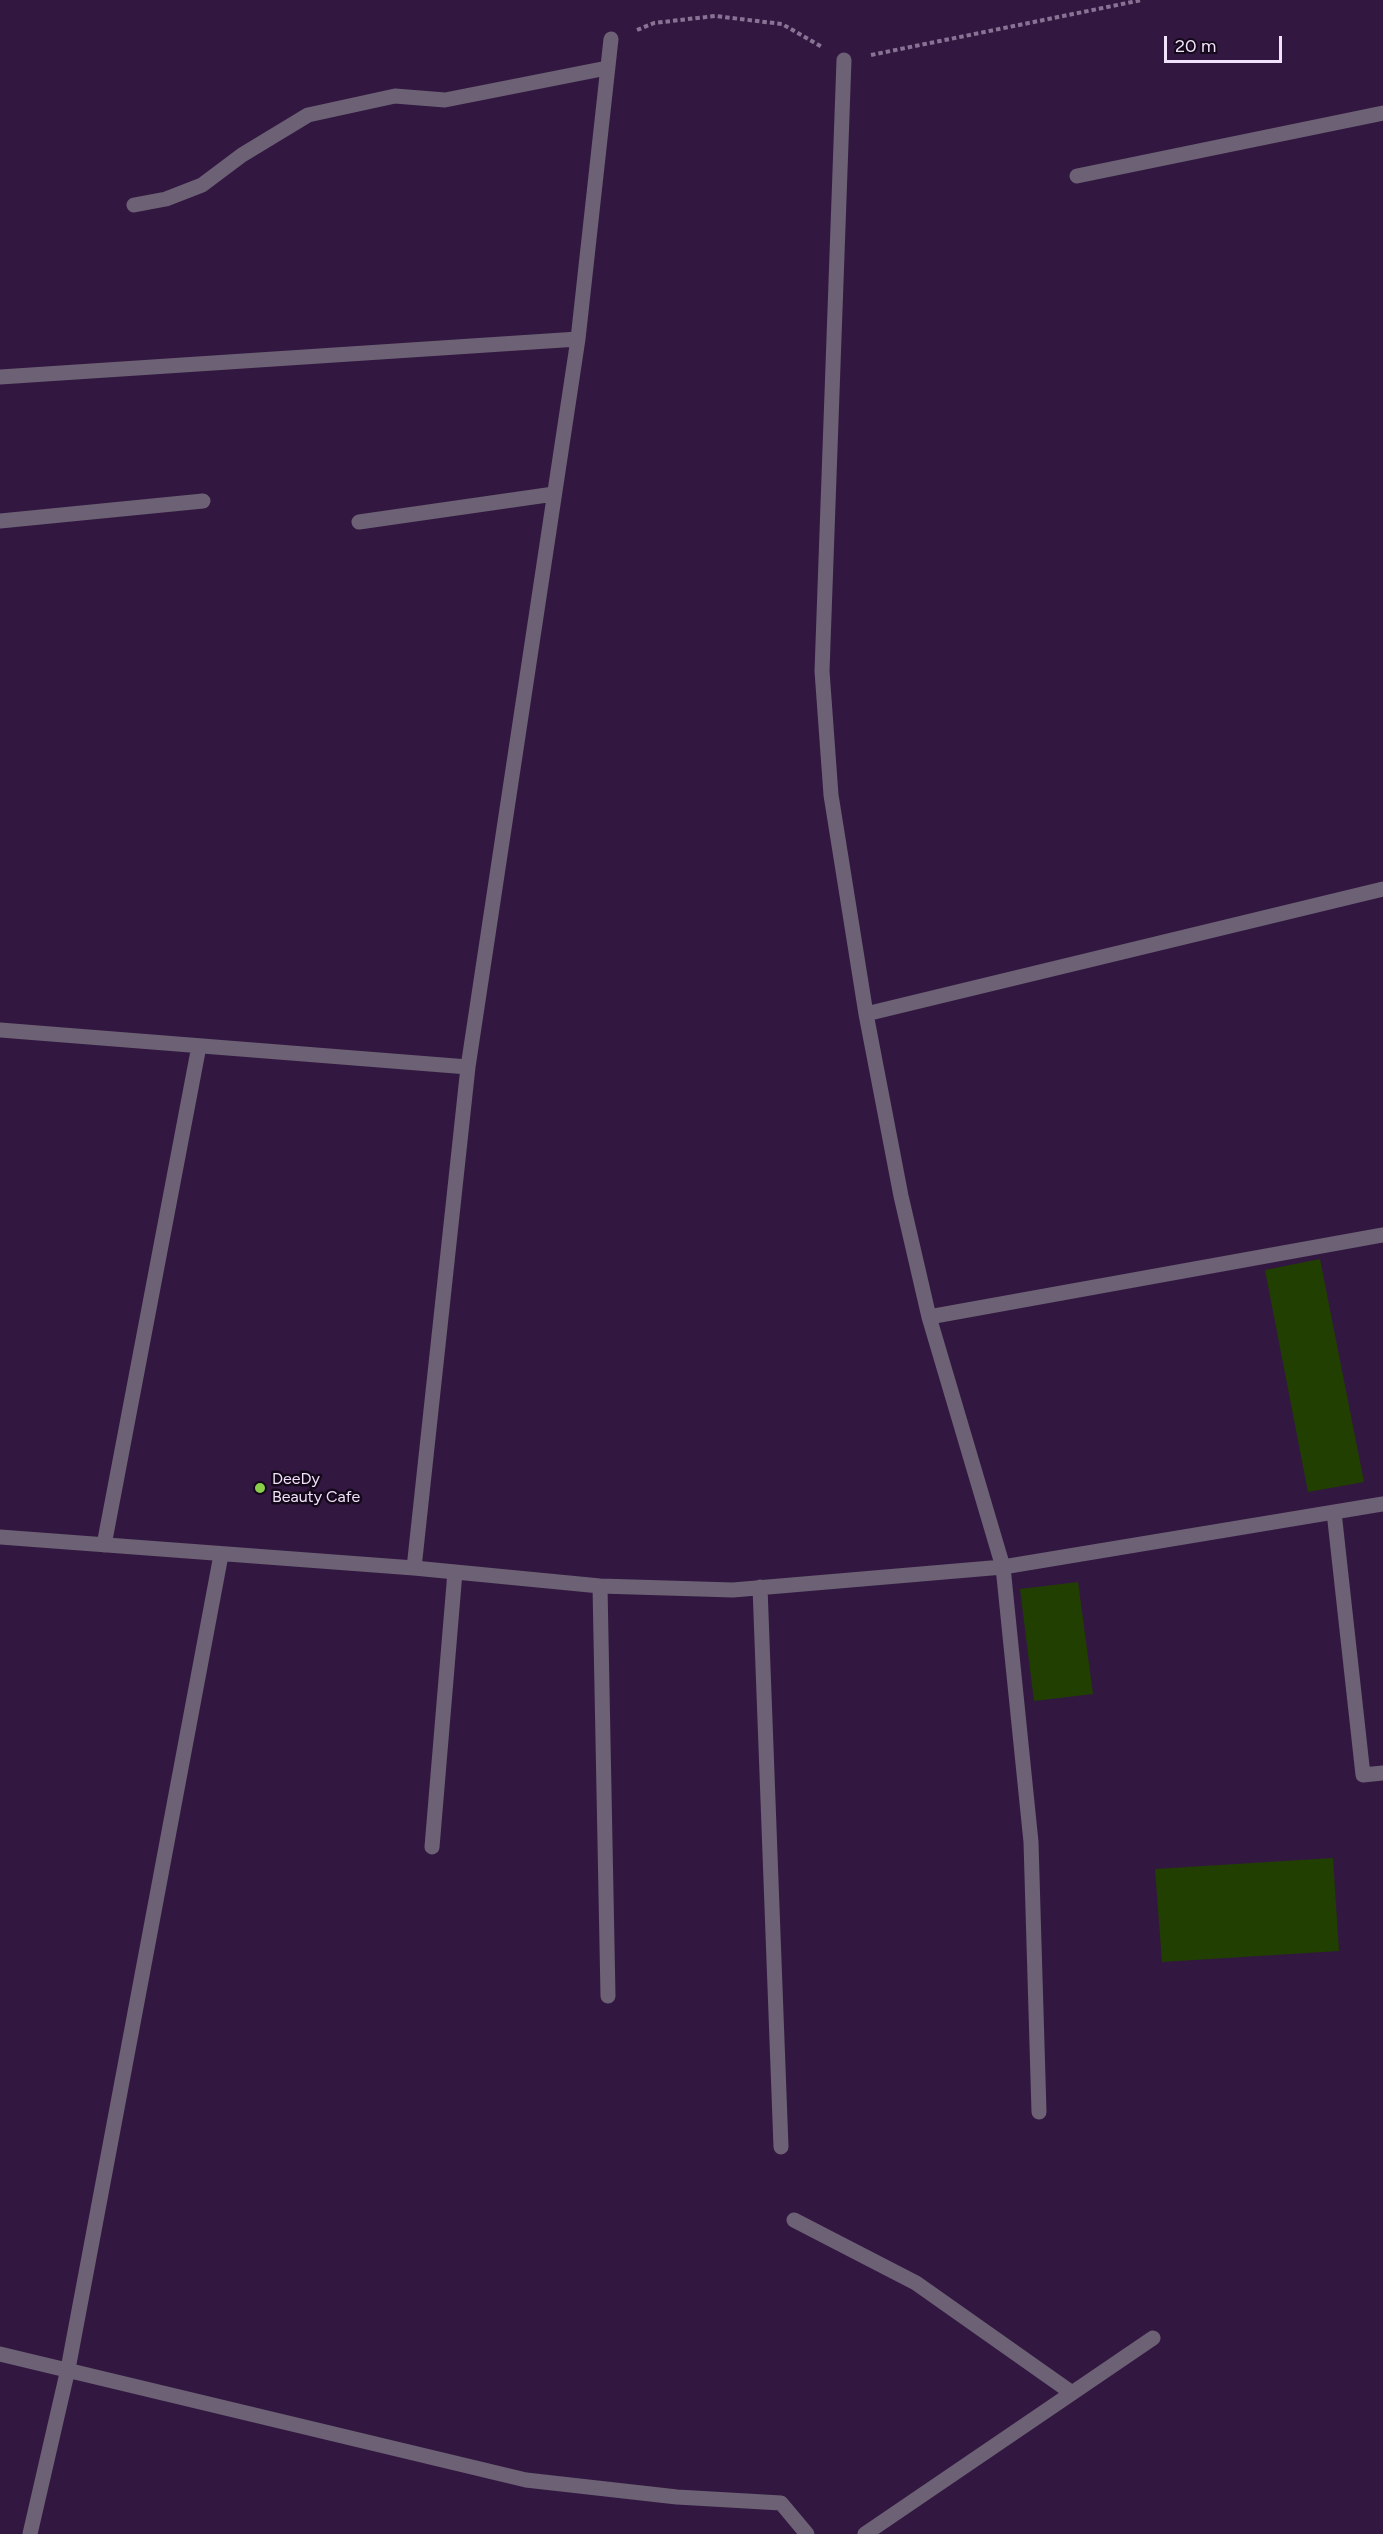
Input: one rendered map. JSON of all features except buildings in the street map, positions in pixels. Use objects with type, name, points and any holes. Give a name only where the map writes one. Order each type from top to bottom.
[{"type":"street","points":[[414,1568],[468,1067],[578,339],[611,39]]},
{"type":"street","points":[[844,60],[822,671],[831,795],[866,1014],[902,1196],[929,1317],[1003,1567],[1031,1842],[1039,2112]]},
{"type":"street","points":[[134,205],[166,199],[202,185],[242,155],[308,115],[395,96],[446,100],[607,68]]},
{"type":"street","points":[[1077,176],[1383,113]]},
{"type":"street","points":[[0,377],[578,339]]},
{"type":"street","points":[[359,522],[554,494]]},
{"type":"street","points":[[0,521],[203,501]]},
{"type":"street","points":[[866,1014],[1383,889]]},
{"type":"street","points":[[0,1030],[468,1067]]},
{"type":"street","points":[[104,1545],[199,1046]]},
{"type":"street","points":[[929,1317],[1383,1235]]},
{"type":"street","points":[[0,1537],[414,1568],[600,1586],[733,1590],[1003,1567],[1383,1504]]},
{"type":"street","points":[[1334,1512],[1363,1776],[1383,1773]]},
{"type":"street","points":[[30,2534],[68,2369],[221,1555]]},
{"type":"street","points":[[432,1847],[455,1572]]},
{"type":"street","points":[[600,1586],[608,1996]]},
{"type":"street","points":[[760,1587],[781,2147]]},
{"type":"street","points":[[794,2220],[916,2283],[1072,2393]]},
{"type":"street","points":[[866,2534],[1153,2338]]},
{"type":"street","points":[[0,2354],[526,2480],[677,2497],[781,2503],[807,2534]]},
{"type":"path","points":[[611,39],[654,23],[715,16],[782,24],[844,60],[1142,0]]},
{"type":"place","name":"DeeDy Beauty Cafe","points":[[260,1488]]}]
